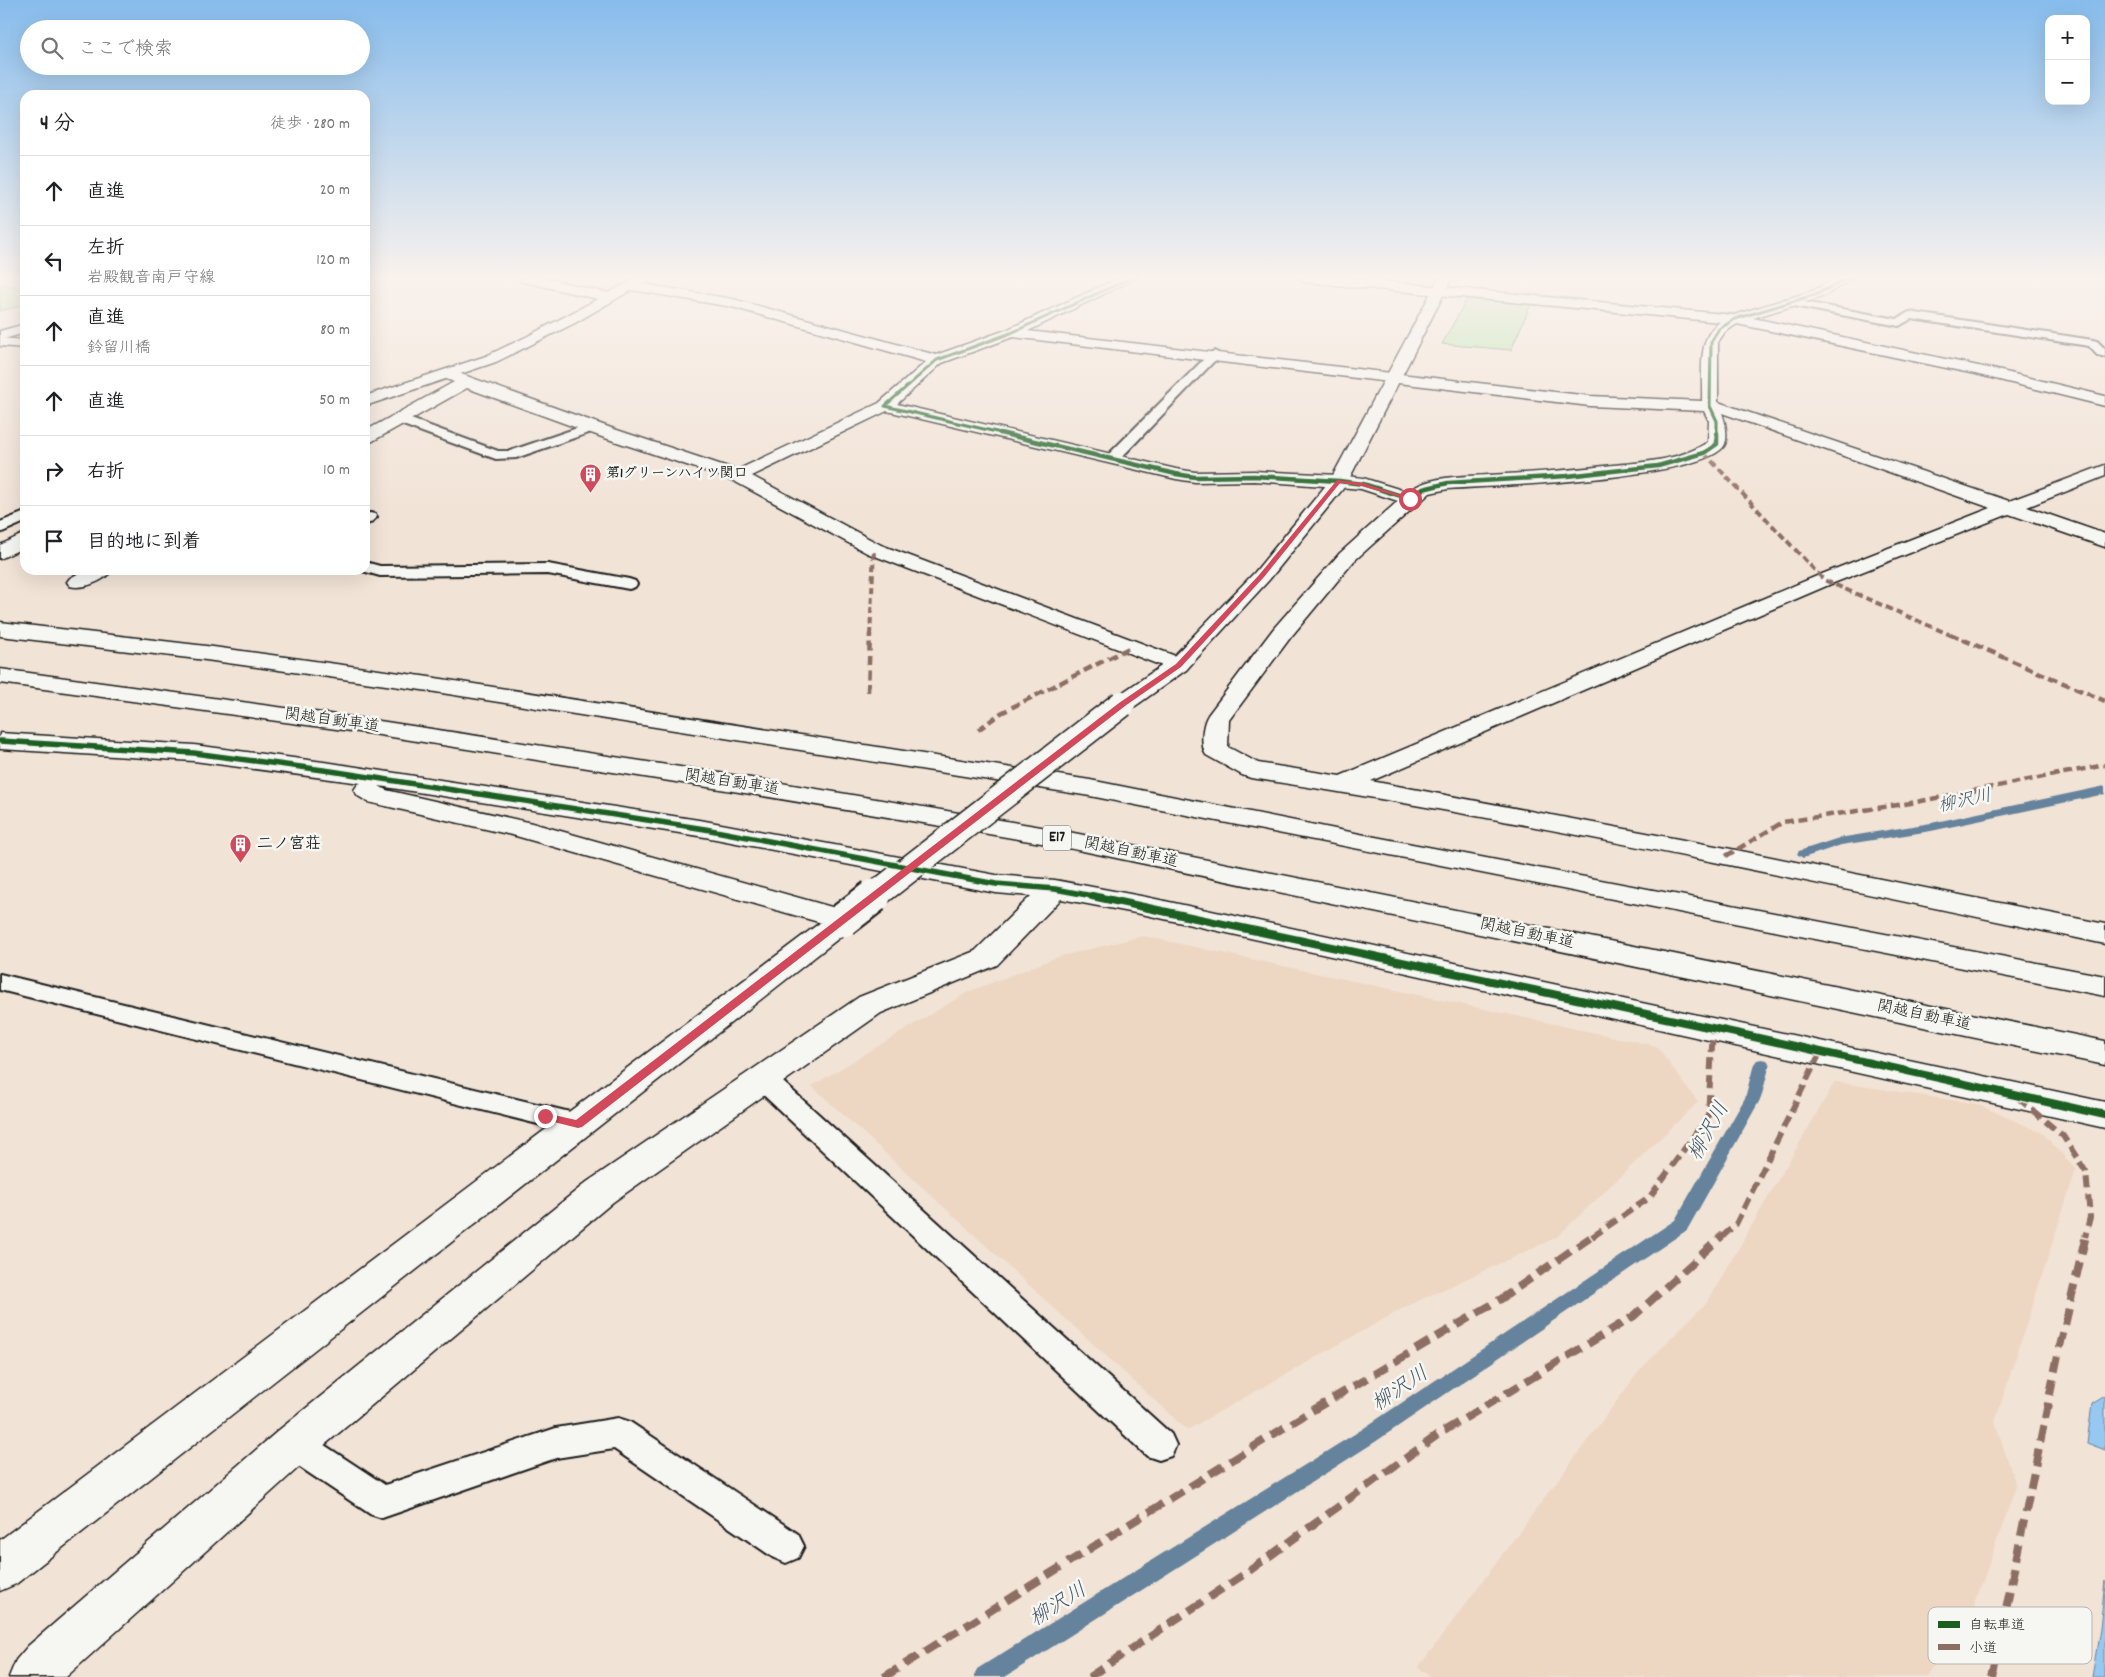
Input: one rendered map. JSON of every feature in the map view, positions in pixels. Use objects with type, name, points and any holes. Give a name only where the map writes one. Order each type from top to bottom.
[{"type":"main road","points":[[370,435],[400,419],[458,379],[501,356]]},
{"type":"main road","points":[[924,356],[937,360]]},
{"type":"main road","points":[[738,476],[885,406],[937,360],[947,356]]},
{"type":"main road","points":[[1225,356],[1590,400],[1723,408],[2105,541]]},
{"type":"main road","points":[[0,1568],[1122,704],[1178,665],[1262,576],[1339,481],[1406,356]]},
{"type":"main road","points":[[1711,356],[1710,406],[1717,421],[1717,444],[1704,453],[1658,466],[1567,476],[1448,483],[1423,489],[1410,499],[1347,557],[1282,633],[1217,720],[1215,750],[1251,770],[1343,784],[1726,856],[2105,934]]},
{"type":"main road","points":[[1911,356],[2071,391],[2105,401]]},
{"type":"main road","points":[[370,399],[458,379],[738,476],[874,549],[1178,665]]},
{"type":"main road","points":[[885,406],[1195,477],[1254,476],[1339,481],[1363,484],[1410,499]]},
{"type":"main road","points":[[1343,784],[1815,584],[2105,470]]},
{"type":"main road","points":[[0,553],[20,542]]},
{"type":"main road","points":[[77,582],[92,575]]},
{"type":"main road","points":[[0,629],[206,653],[429,684],[1090,788],[2105,986]]},
{"type":"main road","name":"関越自動車道","points":[[0,676],[158,696],[450,739],[739,784],[1059,838],[2105,1053]]},
{"type":"main road","points":[[0,741],[194,753],[331,771],[705,829],[996,884],[1055,889],[1146,906],[1713,1030],[1822,1051],[2102,1115]]},
{"type":"main road","points":[[331,771],[377,796],[522,829],[843,920]]},
{"type":"main road","points":[[33,1677],[45,1663],[294,1444],[600,1192],[870,1005],[986,958],[1055,889]]},
{"type":"lane","points":[[1112,459],[1213,356]]},
{"type":"lane","points":[[400,419],[496,455],[512,455],[592,427]]},
{"type":"lane","points":[[0,528],[20,518]]},
{"type":"lane","points":[[370,568],[380,571],[548,569],[628,584]]},
{"type":"lane","points":[[0,982],[578,1124]]},
{"type":"lane","points":[[762,1079],[1159,1445]]},
{"type":"lane","points":[[294,1444],[382,1502],[556,1443],[618,1433],[786,1546]]},
{"type":"shaded area","points":[[1143,936],[1656,1046],[1698,1102],[1557,1237],[1407,1306],[1187,1430],[812,1086],[968,992],[1058,957]]},
{"type":"shaded area","points":[[1835,1082],[1976,1104],[2042,1133],[2076,1169],[1995,1422],[2016,1486],[1974,1607],[1928,1607],[1928,1664],[1936,1664],[1927,1677],[1431,1677],[1418,1668],[1640,1370],[1708,1301]]},
{"type":"water","points":[[2105,1396],[2105,1450],[2087,1443],[2092,1404]]},
{"type":"water","points":[[2105,1581],[2105,1677],[2092,1677],[2100,1629]]},
{"type":"waterway","name":"柳沢川","points":[[1803,854],[1839,842],[1931,827],[2105,790]]},
{"type":"waterway","name":"柳沢川","points":[[985,1677],[1368,1436],[1681,1225],[1753,1098],[1762,1064]]},
{"type":"marked path","points":[[1704,453],[1824,580],[2105,701]]},
{"type":"marked path","points":[[868,692],[874,549]]},
{"type":"marked path","points":[[978,730],[1001,713],[1131,647]]},
{"type":"marked path","points":[[1726,856],[1783,822],[1911,803],[2105,765]]},
{"type":"marked path","points":[[884,1677],[1303,1416],[1501,1299],[1649,1198],[1708,1116],[1713,1030]]},
{"type":"marked path","points":[[1089,1677],[1249,1571],[1439,1434],[1634,1316],[1736,1224],[1821,1051]]},
{"type":"marked path","points":[[2006,1607],[2058,1355],[2090,1217],[2086,1172],[2063,1136],[2018,1098]]},
{"type":"marked path","points":[[1992,1677],[1995,1664]]},
{"type":"cycle path","points":[[947,356],[937,360],[885,406],[1176,474],[1195,477],[1254,476],[1339,481],[1363,484],[1411,499],[1423,489],[1448,483],[1567,476],[1658,466],[1704,453],[1717,444],[1717,421],[1710,406],[1711,356]]},
{"type":"cycle path","points":[[0,741],[194,753],[331,771],[705,829],[996,884],[1055,889],[1146,906],[1745,1035],[2105,1115]]},
{"type":"place","name":"第1グリーンハイツ関口","points":[[590,493]]},
{"type":"place","name":"二ノ宮荘","points":[[241,863]]},
{"type":"route","points":[[545,1116],[578,1124],[1122,704],[1178,665],[1262,576],[1339,481],[1363,484],[1410,499]]}]
